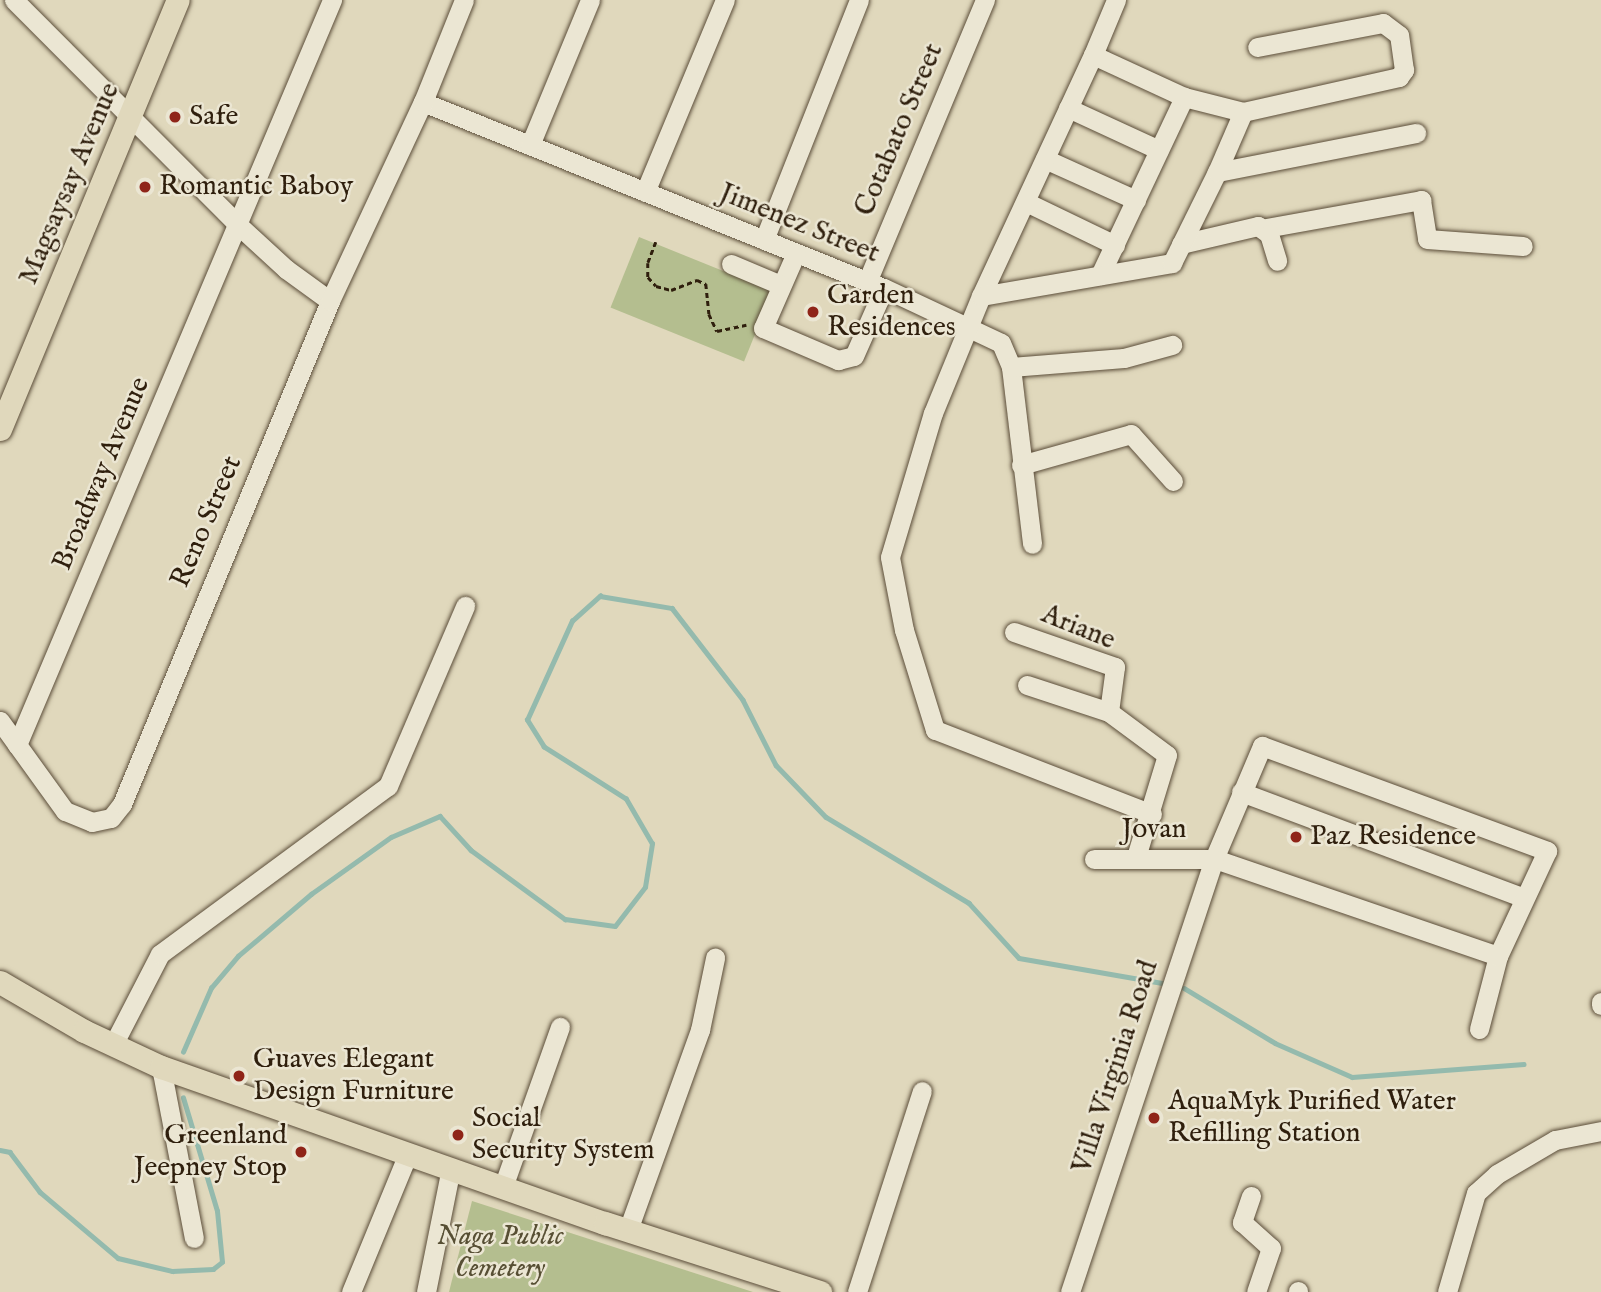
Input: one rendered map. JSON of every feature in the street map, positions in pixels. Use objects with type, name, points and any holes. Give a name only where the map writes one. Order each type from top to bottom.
[{"type":"main road","name":"Magsaysay Avenue","points":[[0,429],[178,0]]},
{"type":"main road","points":[[2,984],[113,1045],[161,1067],[628,1230],[820,1292]]},
{"type":"street","points":[[14,0],[237,224],[286,270],[330,300]]},
{"type":"street","name":"Broadway Avenue","points":[[18,745],[332,0]]},
{"type":"street","name":"Reno Street","points":[[0,721],[40,782],[75,818],[92,822],[111,818],[122,804],[330,300],[423,102],[464,0]]},
{"type":"street","points":[[530,145],[590,0]]},
{"type":"street","points":[[645,192],[725,0]]},
{"type":"street","points":[[764,240],[859,0]]},
{"type":"street","name":"Cotabato Street","points":[[766,319],[763,328],[838,360],[854,356],[876,285],[985,0]]},
{"type":"street","points":[[1116,0],[981,296],[971,326],[933,413],[890,557],[904,630],[934,730],[1152,814]]},
{"type":"street","points":[[1093,55],[1184,97],[1243,112],[1399,77],[1404,70],[1399,35],[1383,23],[1257,47]]},
{"type":"street","points":[[1100,275],[1184,97]]},
{"type":"street","name":"Jimenez Street","points":[[423,102],[876,285],[971,326],[1001,343],[1011,367],[1032,544]]},
{"type":"street","points":[[1068,108],[1159,150]]},
{"type":"street","points":[[981,296],[1172,263],[1243,112]]},
{"type":"street","points":[[1217,172],[1416,134]]},
{"type":"street","points":[[1045,159],[1136,200]]},
{"type":"street","points":[[1181,244],[1421,200],[1427,239],[1523,246]]},
{"type":"street","points":[[1026,202],[1115,245]]},
{"type":"street","points":[[1266,228],[1277,261]]},
{"type":"street","points":[[766,319],[796,253]]},
{"type":"street","points":[[731,264],[781,285]]},
{"type":"street","points":[[1011,367],[1124,358],[1172,345]]},
{"type":"street","points":[[1021,465],[1131,434],[1173,481]]},
{"type":"street","points":[[113,1045],[160,954],[388,786],[465,606]]},
{"type":"street","name":"Ariane","points":[[1014,632],[1115,667],[1109,712]]},
{"type":"street","points":[[1027,685],[1109,712],[1167,755],[1152,814],[1136,857]]},
{"type":"street","name":"Villa Virginia Road","points":[[1070,1292],[1214,859],[1262,746],[1547,851],[1524,898]]},
{"type":"street","points":[[1241,792],[1524,898],[1498,957],[1479,1029]]},
{"type":"street","name":"Jovan","points":[[1094,859],[1214,859],[1498,957]]},
{"type":"street","points":[[628,1230],[699,1030],[715,958]]},
{"type":"street","points":[[503,1187],[560,1027]]},
{"type":"street","points":[[161,1067],[194,1238]]},
{"type":"street","points":[[857,1292],[922,1091]]},
{"type":"street","points":[[1447,1292],[1476,1193],[1497,1174],[1555,1140],[1601,1131]]},
{"type":"street","points":[[351,1292],[408,1154]]},
{"type":"street","points":[[426,1292],[451,1168]]},
{"type":"street","points":[[1251,1196],[1242,1222],[1271,1248],[1256,1292]]},
{"type":"path","points":[[656,242],[648,276],[656,286],[671,290],[697,280],[706,284],[709,314],[717,331],[766,319]]},
{"type":"green space","points":[[639,237],[773,291],[744,361],[611,307]]},
{"type":"green space","name":"Naga Public Cemetery","points":[[472,1201],[753,1292],[449,1292]]},
{"type":"waterway","points":[[183,1052],[211,988],[238,956],[311,894],[391,837],[440,816],[471,850],[565,919],[615,926],[645,887],[652,844],[626,799],[544,747],[527,720],[572,621],[600,596],[672,608],[743,700],[776,765],[826,817],[969,903],[1019,958],[1162,983]]},
{"type":"waterway","points":[[1184,988],[1275,1043],[1352,1077],[1524,1064]]},
{"type":"waterway","points":[[0,1150],[10,1152],[40,1192],[118,1258],[172,1271],[213,1269],[222,1262],[217,1211],[183,1098]]},
{"type":"place","name":"Safe","points":[[175,117]]},
{"type":"place","name":"Romantic Baboy","points":[[145,187]]},
{"type":"place","name":"Garden Residences","points":[[813,312]]},
{"type":"place","name":"Paz Residence","points":[[1296,837]]},
{"type":"place","name":"Guaves Elegant Design Furniture","points":[[239,1076]]},
{"type":"place","name":"AquaMyk Purified Water Refilling Station","points":[[1154,1118]]},
{"type":"place","name":"Social Security System","points":[[458,1135]]},
{"type":"place","name":"Greenland Jeepney Stop","points":[[301,1152]]}]
